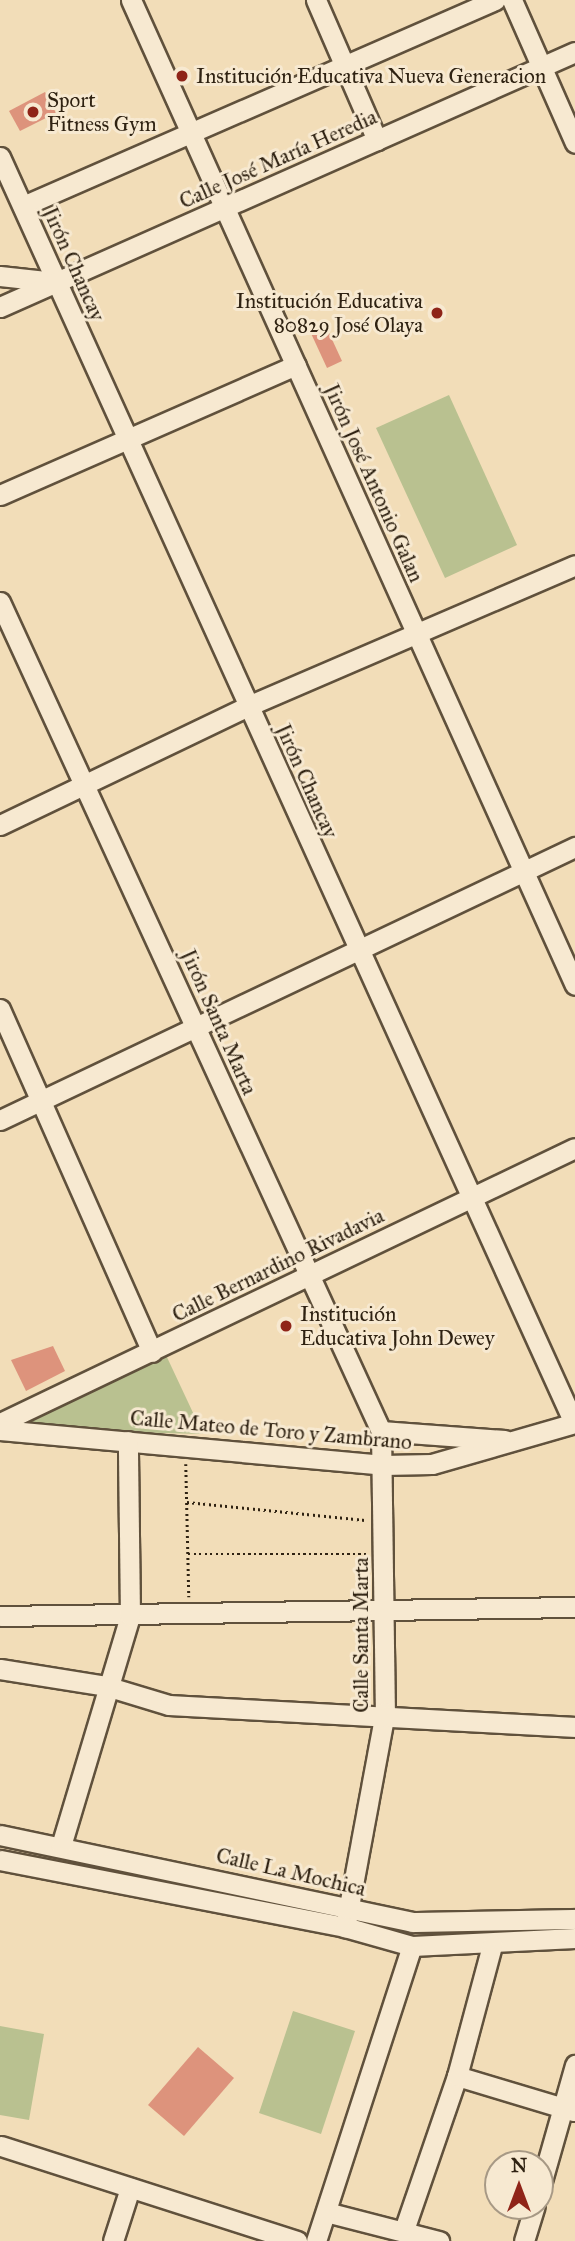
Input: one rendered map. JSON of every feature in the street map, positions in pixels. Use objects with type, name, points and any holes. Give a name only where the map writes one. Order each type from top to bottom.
[{"type":"street","name":"Jirón José Antonio Galan","points":[[131,0],[575,985]]},
{"type":"street","points":[[316,0],[377,140]]},
{"type":"street","points":[[23,206],[192,135],[495,0]]},
{"type":"street","points":[[512,0],[575,144]]},
{"type":"street","name":"Calle José María Heredia","points":[[0,307],[575,51]]},
{"type":"street","name":"Jirón Chancay","points":[[0,157],[575,1423]]},
{"type":"street","points":[[0,276],[57,282]]},
{"type":"street","points":[[0,495],[296,365]]},
{"type":"street","points":[[0,825],[85,789],[248,706],[575,565]]},
{"type":"street","name":"Jirón Santa Marta","points":[[0,602],[196,1023],[307,1276],[380,1431],[383,1465]]},
{"type":"street","points":[[0,1121],[196,1023],[575,847]]},
{"type":"street","points":[[0,1009],[152,1352]]},
{"type":"street","name":"Calle Bernardino Rivadavia","points":[[0,1423],[575,1148]]},
{"type":"street","name":"Calle Mateo de Toro y Zambrano","points":[[0,1430],[383,1465],[432,1464],[524,1441],[575,1423]]},
{"type":"street","points":[[380,1431],[524,1441]]},
{"type":"street","points":[[61,1846],[106,1686],[130,1616],[128,1441]]},
{"type":"street","name":"Calle Santa Marta","points":[[347,1917],[386,1712],[383,1465]]},
{"type":"street","points":[[0,1616],[575,1607]]},
{"type":"street","points":[[0,1669],[106,1686],[169,1705],[386,1712],[575,1727]]},
{"type":"street","name":"Calle La Mochica","points":[[0,1835],[61,1846],[347,1917],[412,1946],[492,1945],[575,1938]]},
{"type":"street","name":"Calle La Mochica","points":[[0,1860],[347,1917],[454,1926],[575,1919]]},
{"type":"street","points":[[404,2230],[457,2076],[492,1945]]},
{"type":"street","points":[[316,2241],[412,1946]]},
{"type":"street","points":[[554,2150],[569,2110],[575,2065]]},
{"type":"street","points":[[457,2076],[569,2110]]},
{"type":"street","points":[[0,2145],[298,2241]]},
{"type":"street","points":[[113,2241],[130,2188]]},
{"type":"street","points":[[326,2212],[439,2241]]},
{"type":"street","points":[[524,2241],[531,2220]]},
{"type":"path","points":[[186,1447],[189,1615]]},
{"type":"path","points":[[187,1502],[383,1522]]},
{"type":"path","points":[[188,1554],[383,1554]]},
{"type":"green space","points":[[449,395],[517,545],[445,578],[376,428]]},
{"type":"green space","points":[[165,1353],[203,1434],[0,1429]]},
{"type":"green space","points":[[293,2011],[355,2031],[321,2134],[259,2113]]},
{"type":"green space","points":[[0,2026],[44,2034],[29,2120],[0,2115]]},
{"type":"building","name":"Sport Fitness Gym","points":[[45,92],[56,113],[20,131],[9,111]]},
{"type":"building","points":[[324,322],[342,361],[327,368],[309,329]]},
{"type":"building","points":[[53,1346],[65,1371],[26,1391],[11,1360]]},
{"type":"building","points":[[198,2047],[234,2078],[184,2136],[148,2105]]},
{"type":"place","name":"Institución Educativa Nueva Generacion","points":[[182,76]]},
{"type":"place","name":"Sport Fitness Gym","points":[[33,112]]},
{"type":"place","name":"Institución Educativa 80829 José Olaya","points":[[437,313]]},
{"type":"place","name":"Institución Educativa John Dewey","points":[[286,1326]]}]
